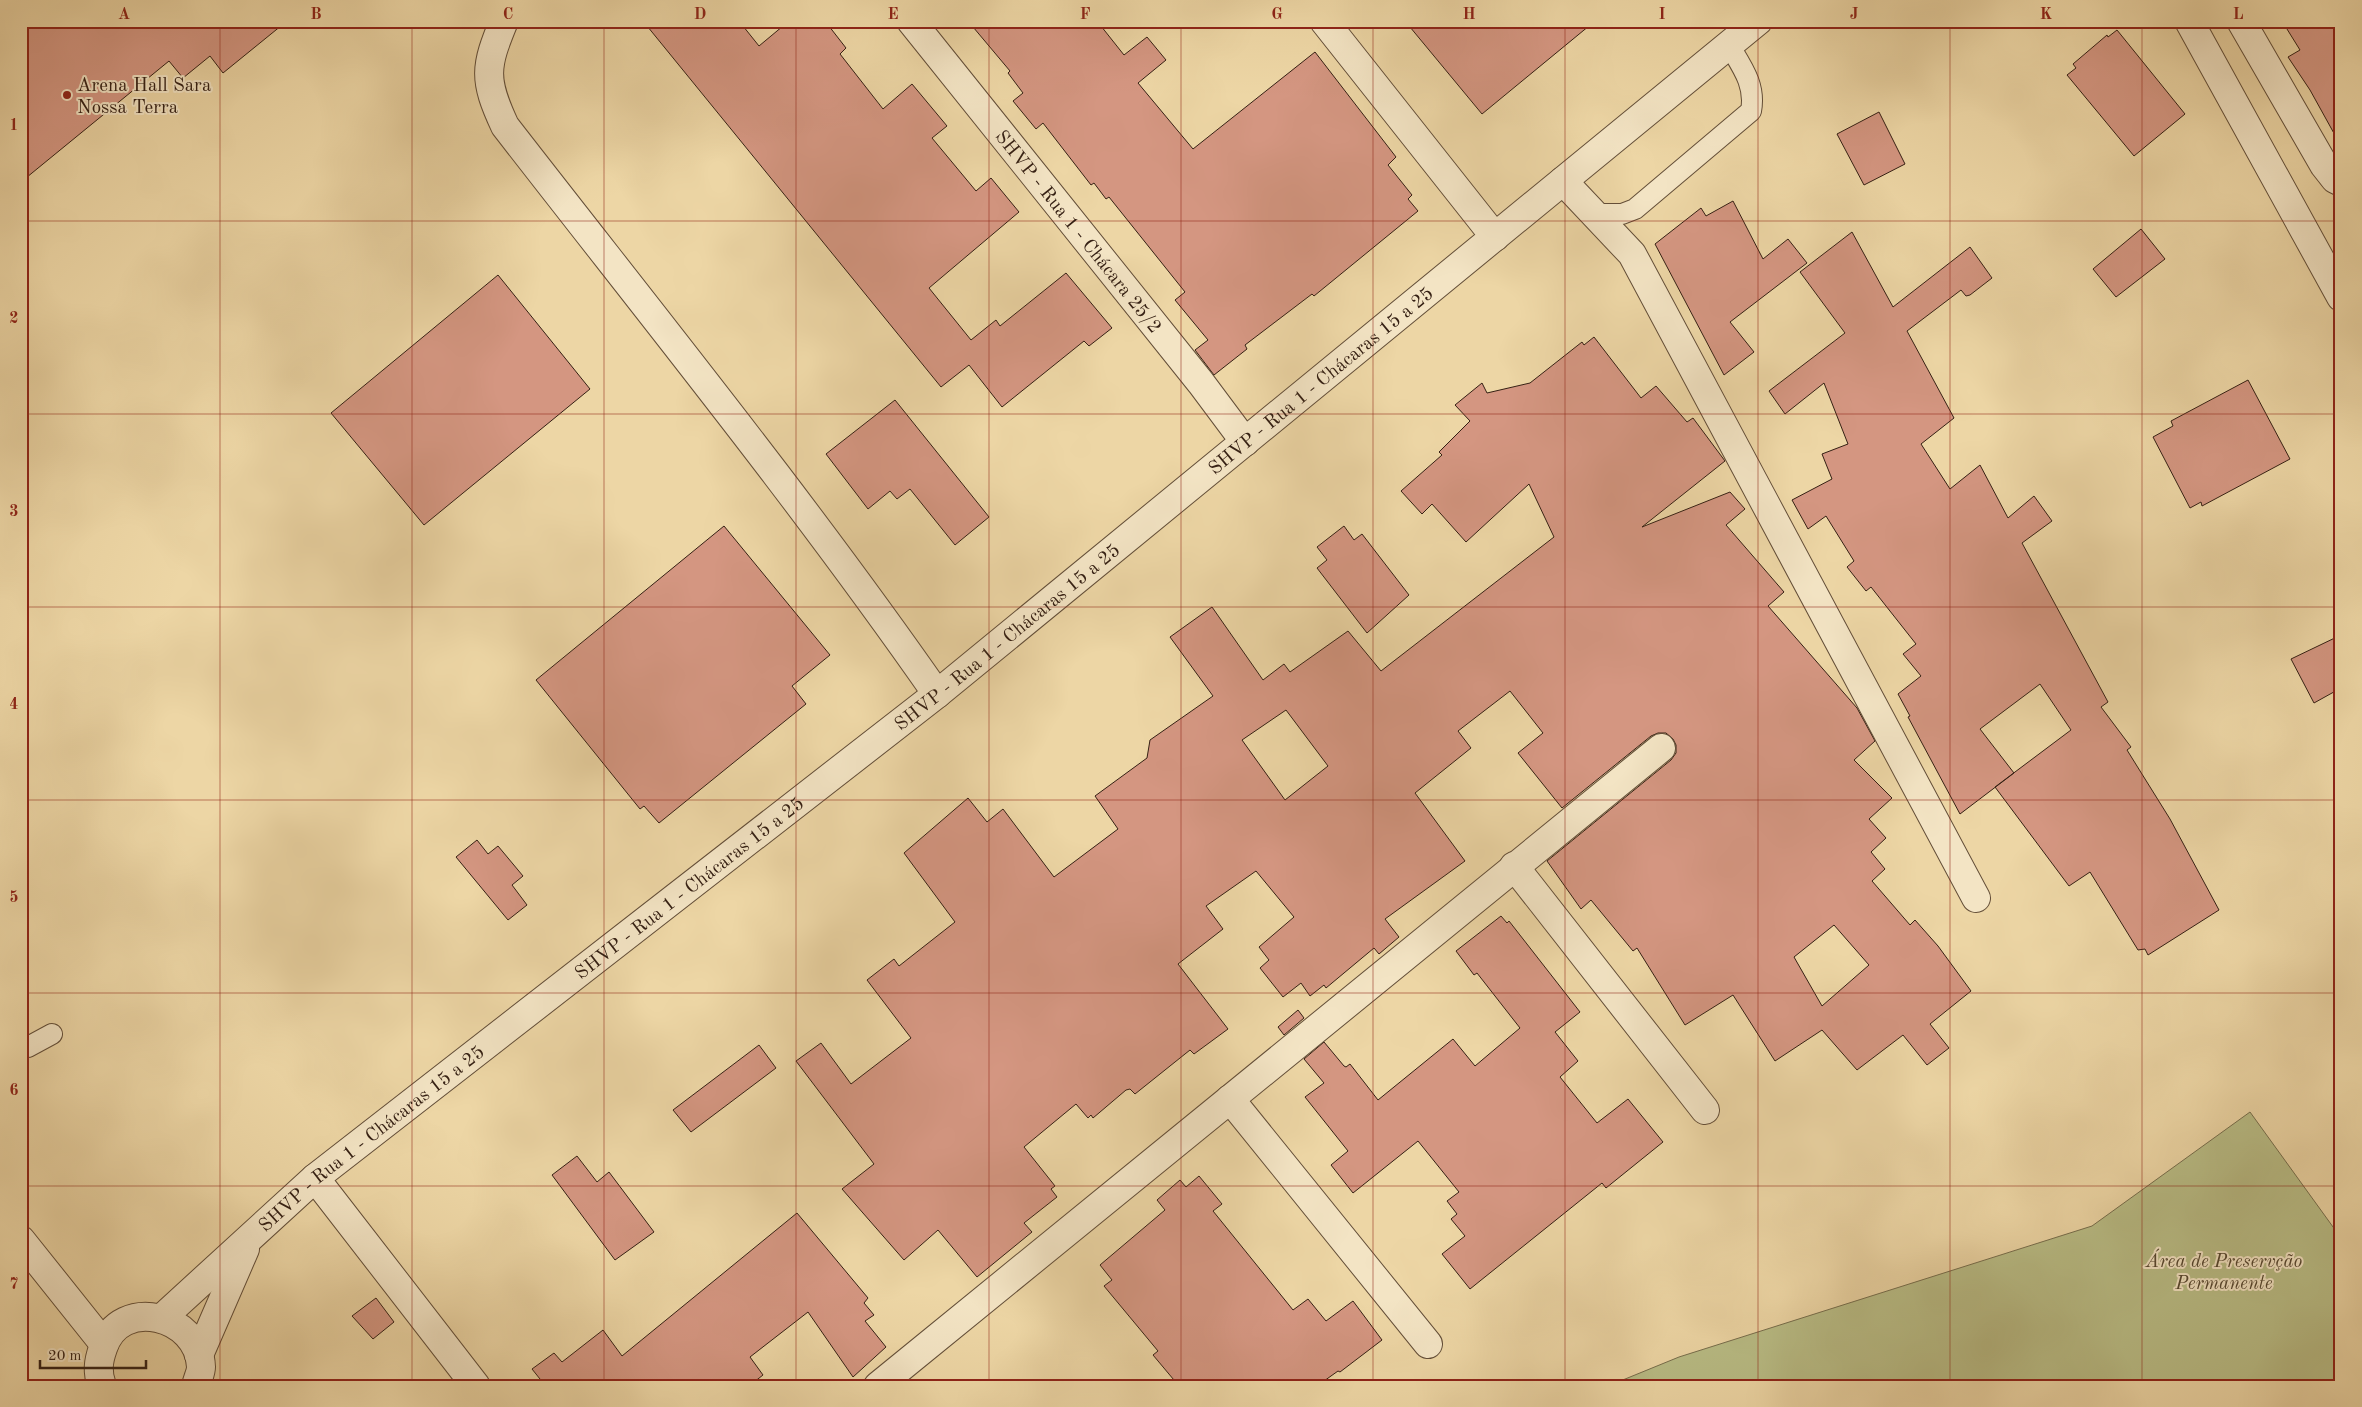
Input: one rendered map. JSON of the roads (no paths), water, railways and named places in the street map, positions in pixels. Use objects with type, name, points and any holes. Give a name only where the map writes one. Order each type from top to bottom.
[{"type":"street","points":[[504,21],[491,53],[488,68],[494,103],[504,126],[754,448],[898,638],[937,694]]},
{"type":"street","name":"SHVP - Rua 1 - Chácara 25/2","points":[[912,21],[1201,383],[1245,442]]},
{"type":"street","points":[[1324,21],[1495,237]]},
{"type":"street","name":"SHVP - Rua 1 - Chácaras 15 a 25","points":[[162,1318],[249,1241],[315,1178],[937,694],[1758,21]]},
{"type":"street","points":[[2189,21],[2341,297]]},
{"type":"street","points":[[2240,21],[2324,165],[2335,180],[2341,182]]},
{"type":"street","points":[[1563,181],[1632,254],[1976,898]]},
{"type":"street","points":[[878,1386],[1661,748]]},
{"type":"street","points":[[1514,866],[1705,1110]]},
{"type":"street","points":[[1230,1099],[1428,1344]]},
{"type":"street","points":[[315,1178],[476,1386]]},
{"type":"street","points":[[21,1240],[104,1344]]},
{"type":"street","name":"SHVP - Rua 1 - Chácaras 15 a 25","points":[[200,1374],[249,1241]]},
{"type":"street","points":[[102,1386],[98,1362],[104,1344],[114,1332],[132,1319],[149,1316],[162,1318],[182,1330],[200,1374]]},
{"type":"lane","points":[[1594,214],[1622,214],[1635,209],[1751,111],[1753,100],[1751,83],[1729,45]]},
{"type":"lane","points":[[21,1046],[28,1046],[52,1034]]},
{"type":"place","name":"Arena Hall Sara Nossa Terra","points":[[67,95]]},
{"type":"park label","name":"Área de Preservção Permanente","points":[[2224,1271]]}]
